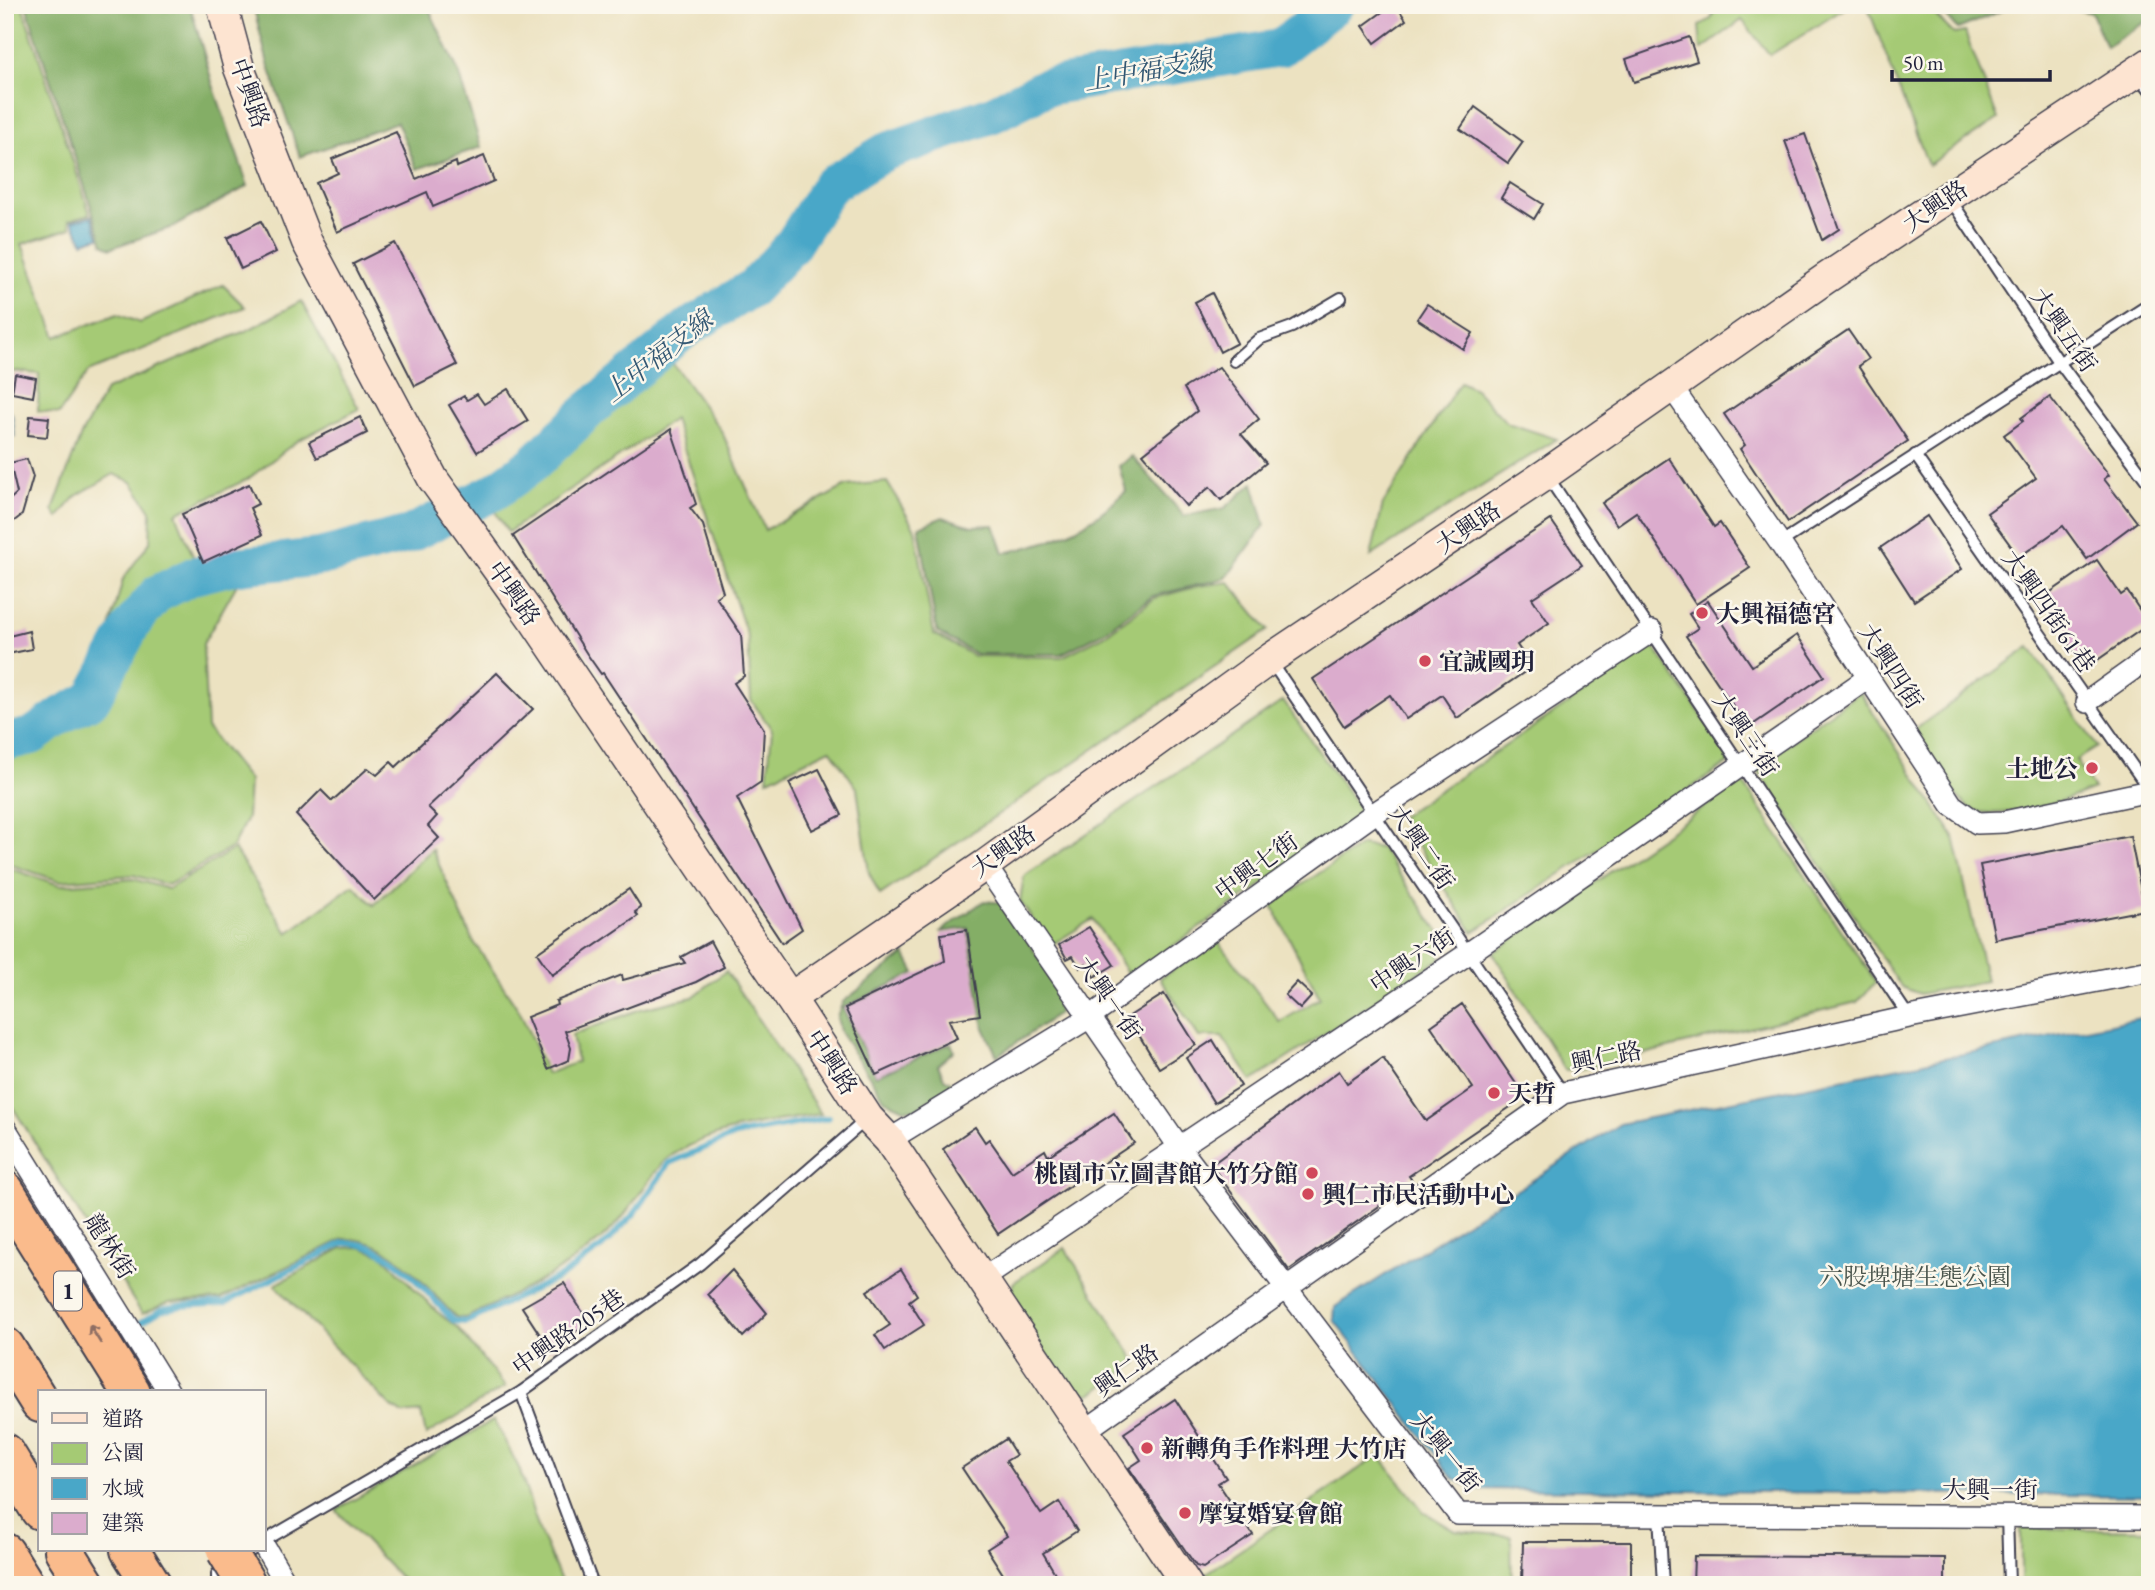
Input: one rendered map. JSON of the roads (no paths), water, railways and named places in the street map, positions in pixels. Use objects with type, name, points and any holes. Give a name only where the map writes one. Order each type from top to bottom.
[{"type":"highway","name":"1","points":[[5,1191],[130,1390]]},
{"type":"highway","points":[[5,1346],[38,1401]]},
{"type":"highway","points":[[5,1453],[38,1507]]},
{"type":"highway","points":[[65,1552],[86,1585]]},
{"type":"highway","points":[[131,1552],[152,1585]]},
{"type":"highway","points":[[227,1552],[247,1585]]},
{"type":"highway","points":[[5,1553],[24,1585]]},
{"type":"street","name":"中興路","points":[[222,5],[239,68],[307,242],[433,479],[790,998],[868,1118],[889,1140],[981,1280],[1086,1430],[1187,1585]]},
{"type":"street","name":"大興路","points":[[790,998],[985,865],[1270,659],[1546,474],[1670,385],[1948,197],[2145,75]]},
{"type":"street","name":"大興四街","points":[[1670,385],[1780,543],[1952,805],[1977,823],[2004,822],[2150,791]]},
{"type":"street","name":"中興七街","points":[[889,1140],[1090,1017],[1374,813],[1652,631]]},
{"type":"street","points":[[2087,702],[2150,657]]},
{"type":"street","name":"中興六街","points":[[981,1280],[1469,953],[1868,678]]},
{"type":"street","name":"大興一街","points":[[985,865],[1180,1147],[1458,1514],[2150,1517]]},
{"type":"street","name":"興仁路","points":[[1086,1430],[1563,1093],[1909,1017],[2150,971]]},
{"type":"street","name":"龍林街","points":[[5,1128],[168,1390]]},
{"type":"street","points":[[266,1548],[287,1585]]},
{"type":"lane","name":"大興五街","points":[[1948,197],[2059,362],[2149,482]]},
{"type":"lane","points":[[1234,361],[1259,339],[1292,327],[1341,299]]},
{"type":"lane","points":[[1780,543],[2150,304]]},
{"type":"lane","name":"大興四街61巷","points":[[1915,455],[2150,791]]},
{"type":"lane","name":"大興三街","points":[[1546,474],[1909,1017]]},
{"type":"lane","name":"大興二街","points":[[1270,659],[1563,1093]]},
{"type":"lane","name":"中興路205巷","points":[[266,1543],[521,1392],[699,1264],[868,1118]]},
{"type":"lane","points":[[521,1392],[593,1585]]},
{"type":"lane","points":[[1660,1514],[1663,1585]]},
{"type":"lane","points":[[2007,1515],[2009,1585]]},
{"type":"lane","points":[[217,1585],[217,1574],[249,1552]]},
{"type":"water","points":[[92,216],[99,237],[83,242],[72,221]]},
{"type":"water","points":[[7,407],[12,414],[15,436],[5,437]]},
{"type":"water","name":"六股埤塘生態公園","points":[[2150,1016],[2150,1496],[1474,1489],[1453,1478],[1334,1320],[1335,1307],[1620,1124]]},
{"type":"waterway","name":"上中福支線","points":[[5,742],[32,736],[62,715],[92,699],[133,623],[157,594],[193,576],[229,567],[320,557],[410,534],[494,492],[533,464],[591,408],[686,329],[752,288],[791,247],[830,185],[885,152],[993,114],[1046,87],[1280,48],[1335,5]]},
{"type":"waterway","points":[[138,1324],[162,1310],[225,1303],[343,1243],[360,1244],[391,1258],[405,1269],[454,1321],[466,1322],[562,1276],[602,1247],[635,1213],[669,1163],[735,1135],[828,1118]]},
{"type":"place","name":"大興福德宮","points":[[1702,613]]},
{"type":"place","name":"宜誠國玥","points":[[1425,661]]},
{"type":"place","name":"土地公","points":[[2092,768]]},
{"type":"place","name":"天哲","points":[[1494,1093]]},
{"type":"place","name":"桃園市立圖書館大竹分館","points":[[1312,1173]]},
{"type":"place","name":"興仁市民活動中心","points":[[1308,1194]]},
{"type":"place","name":"新轉角手作料理 大竹店","points":[[1147,1448]]},
{"type":"place","name":"摩宴婚宴會館","points":[[1185,1513]]}]
